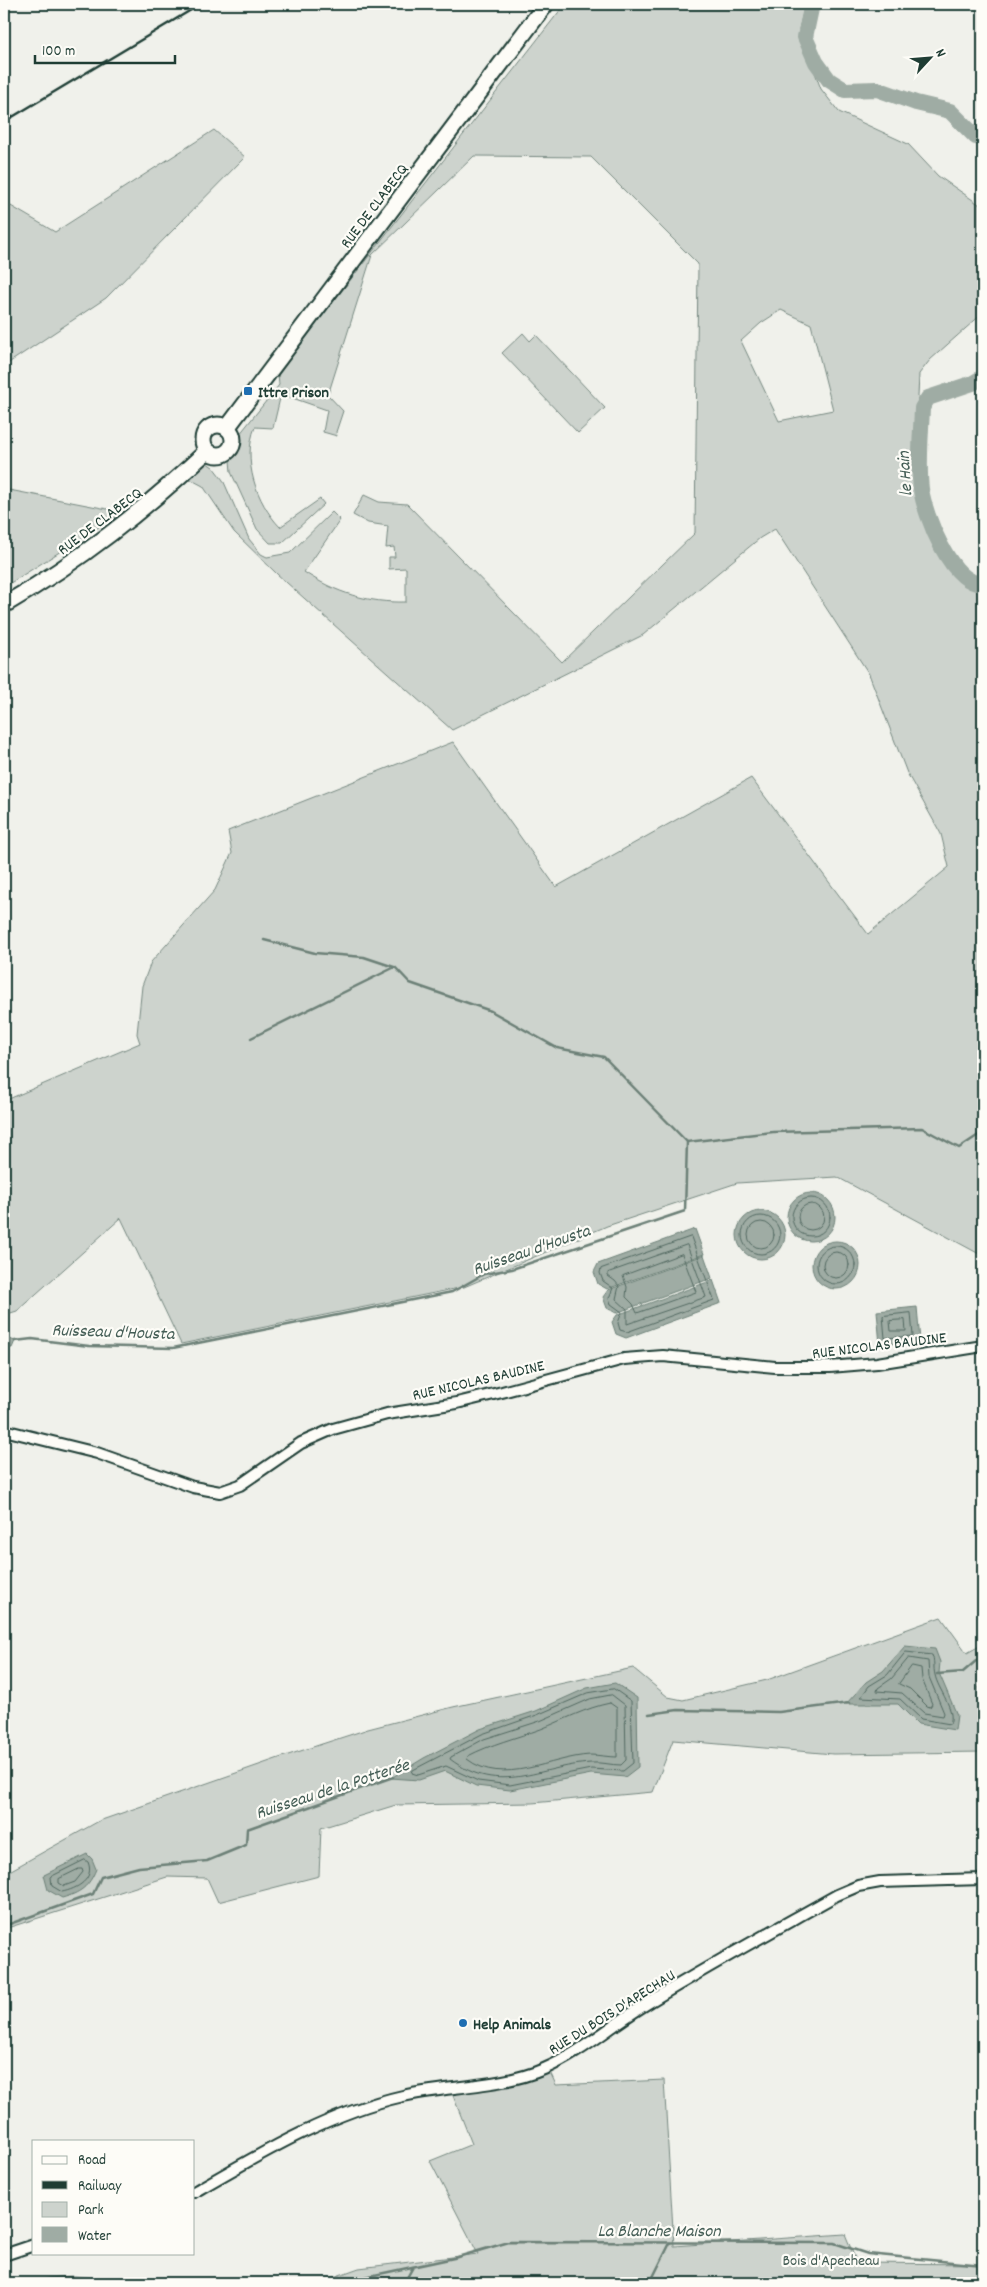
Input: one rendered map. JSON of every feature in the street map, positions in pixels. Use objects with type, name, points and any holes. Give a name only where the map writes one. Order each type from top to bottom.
[{"type":"street","name":"RUE DE CLABECQ","points":[[227,428],[546,4]]},
{"type":"street","points":[[218,424],[227,428],[233,438],[230,449],[220,455],[207,451],[202,442],[202,436],[208,428],[218,424]]},
{"type":"street","name":"RUE DE CLABECQ","points":[[4,605],[68,566],[120,528],[207,451]]},
{"type":"street","name":"RUE NICOLAS BAUDINE","points":[[4,1430],[97,1453],[193,1488],[220,1492],[240,1485],[301,1443],[333,1429],[387,1414],[457,1403],[624,1359],[663,1356],[775,1367],[830,1367],[877,1363],[983,1346]]},
{"type":"street","name":"RUE DU BOIS D'APECHAU","points":[[195,2191],[277,2146],[330,2121],[383,2102],[423,2092],[526,2076],[550,2066],[576,2052],[641,2007],[828,1900],[858,1886],[906,1880],[983,1878]]},
{"type":"street","points":[[4,2255],[32,2246]]},
{"type":"green space","points":[[565,4],[805,4],[799,29],[821,89],[839,112],[908,144],[938,176],[983,207],[983,313],[930,360],[919,374],[915,464],[946,565],[983,592],[983,1256],[837,1177],[737,1183],[607,1226],[464,1287],[181,1344],[121,1218],[17,1311],[4,1315],[4,1101],[140,1043],[137,1034],[142,986],[151,962],[215,890],[232,853],[228,831],[453,742],[556,887],[751,778],[868,934],[949,867],[941,834],[907,773],[869,674],[775,529],[760,538],[643,635],[452,730],[277,574],[234,532],[203,486],[188,478],[207,463],[213,467],[223,480],[249,539],[261,554],[267,557],[290,553],[332,512],[340,520],[304,572],[340,591],[379,601],[406,602],[406,568],[389,569],[389,557],[395,557],[394,547],[386,548],[388,526],[368,523],[353,515],[364,495],[379,502],[407,504],[562,662],[695,533],[698,264],[591,157],[474,156],[372,255],[328,395],[343,411],[336,432],[337,436],[323,432],[327,410],[281,394],[273,428],[255,427],[250,453],[254,480],[264,505],[280,527],[320,499],[324,504],[282,543],[270,543],[257,529],[231,472],[230,460],[239,445],[239,435],[279,385],[278,373]],"holes":[[[781,310],[811,324],[833,410],[779,421],[741,341],[761,323]]]},
{"type":"green space","points":[[214,130],[245,157],[106,298],[4,366],[4,202],[55,232]]},
{"type":"green space","points":[[523,333],[530,341],[536,335],[605,408],[578,433],[502,353]]},
{"type":"green space","points":[[4,489],[123,512],[4,587]]},
{"type":"green space","points":[[941,1617],[967,1653],[983,1644],[983,1684],[979,1687],[983,1727],[983,1752],[833,1754],[673,1740],[653,1792],[532,1803],[396,1805],[321,1828],[319,1876],[218,1902],[207,1878],[167,1877],[4,1929],[4,1874],[99,1821],[279,1758],[368,1729],[453,1707],[633,1668],[668,1697],[683,1700],[767,1680]]},
{"type":"green space","name":"Bois d'Apecheau","points":[[550,2072],[556,2085],[664,2080],[674,2246],[845,2234],[857,2263],[983,2264],[983,2283],[317,2283],[359,2268],[478,2254],[430,2161],[472,2144],[452,2093],[515,2084]]},
{"type":"green space","points":[[73,2276],[95,2278],[97,2283],[31,2283],[48,2278]]},
{"type":"water","points":[[806,1193],[816,1193],[828,1200],[835,1212],[835,1222],[828,1234],[816,1241],[806,1241],[798,1237],[791,1230],[787,1222],[787,1212],[791,1204],[798,1197]]},
{"type":"water","points":[[756,1211],[766,1211],[778,1218],[785,1230],[785,1240],[778,1252],[766,1259],[756,1259],[748,1255],[741,1248],[737,1240],[737,1230],[741,1222],[748,1215]]},
{"type":"water","points":[[695,1229],[704,1254],[607,1289],[598,1284],[594,1272],[598,1264]]},
{"type":"water","points":[[831,1241],[841,1241],[853,1248],[860,1260],[860,1270],[853,1282],[841,1289],[831,1289],[823,1285],[816,1278],[812,1270],[812,1260],[816,1252],[823,1245]]},
{"type":"water","points":[[704,1255],[712,1278],[616,1313],[607,1308],[603,1297],[608,1290]]},
{"type":"water","points":[[713,1280],[721,1303],[626,1338],[616,1334],[612,1322],[617,1315]]},
{"type":"water","points":[[917,1307],[920,1341],[880,1345],[877,1311]]},
{"type":"water","points":[[4,1337],[15,1341],[12,1348],[4,1348]]},
{"type":"water","points":[[905,1646],[935,1649],[940,1662],[939,1673],[957,1715],[955,1730],[918,1724],[898,1704],[846,1704],[866,1682],[883,1671]]},
{"type":"water","points":[[615,1683],[637,1698],[638,1767],[625,1777],[591,1774],[510,1790],[476,1786],[445,1771],[419,1780],[391,1778],[424,1758],[480,1729],[536,1711],[587,1688]]},
{"type":"water","points":[[87,1854],[92,1859],[96,1869],[87,1885],[74,1894],[62,1898],[48,1890],[44,1875]]},
{"type":"waterway","name":"le Hain","points":[[812,4],[805,37],[816,62],[829,80],[845,90],[877,89],[916,103],[950,111],[976,137],[983,136]]},
{"type":"waterway","name":"le Hain","points":[[983,377],[973,383],[928,398],[922,408],[920,459],[921,489],[928,515],[941,547],[960,573],[971,581],[983,584]]},
{"type":"waterway","points":[[264,940],[315,953],[364,957],[394,967]]},
{"type":"waterway","points":[[251,1038],[395,967],[410,983],[491,1011],[557,1048],[604,1057],[687,1142]]},
{"type":"waterway","name":"Ruisseau d'Housta","points":[[15,1341],[32,1339],[89,1346],[173,1348],[452,1292],[484,1274],[512,1269],[685,1211],[687,1142],[773,1132],[922,1128],[959,1148],[983,1132]]},
{"type":"waterway","name":"Ruisseau de la Potterée","points":[[937,1674],[963,1672],[983,1655]]},
{"type":"waterway","name":"Ruisseau de la Potterée","points":[[649,1714],[678,1710],[779,1712],[849,1703]]},
{"type":"waterway","name":"Ruisseau de la Potterée","points":[[4,1926],[93,1894],[101,1877],[139,1867],[207,1861],[246,1845],[247,1829],[393,1777]]},
{"type":"waterway","name":"La Blanche Maison","points":[[337,2283],[454,2258],[509,2242],[834,2243],[868,2254],[983,2265]]},
{"type":"waterway","points":[[650,2283],[670,2243]]},
{"type":"waterway","points":[[404,2283],[413,2267]]},
{"type":"railway","points":[[4,122],[201,4]]},
{"type":"place","name":"Ittre Prison","points":[[248,391]]},
{"type":"place","name":"Help Animals","points":[[463,2023]]}]
